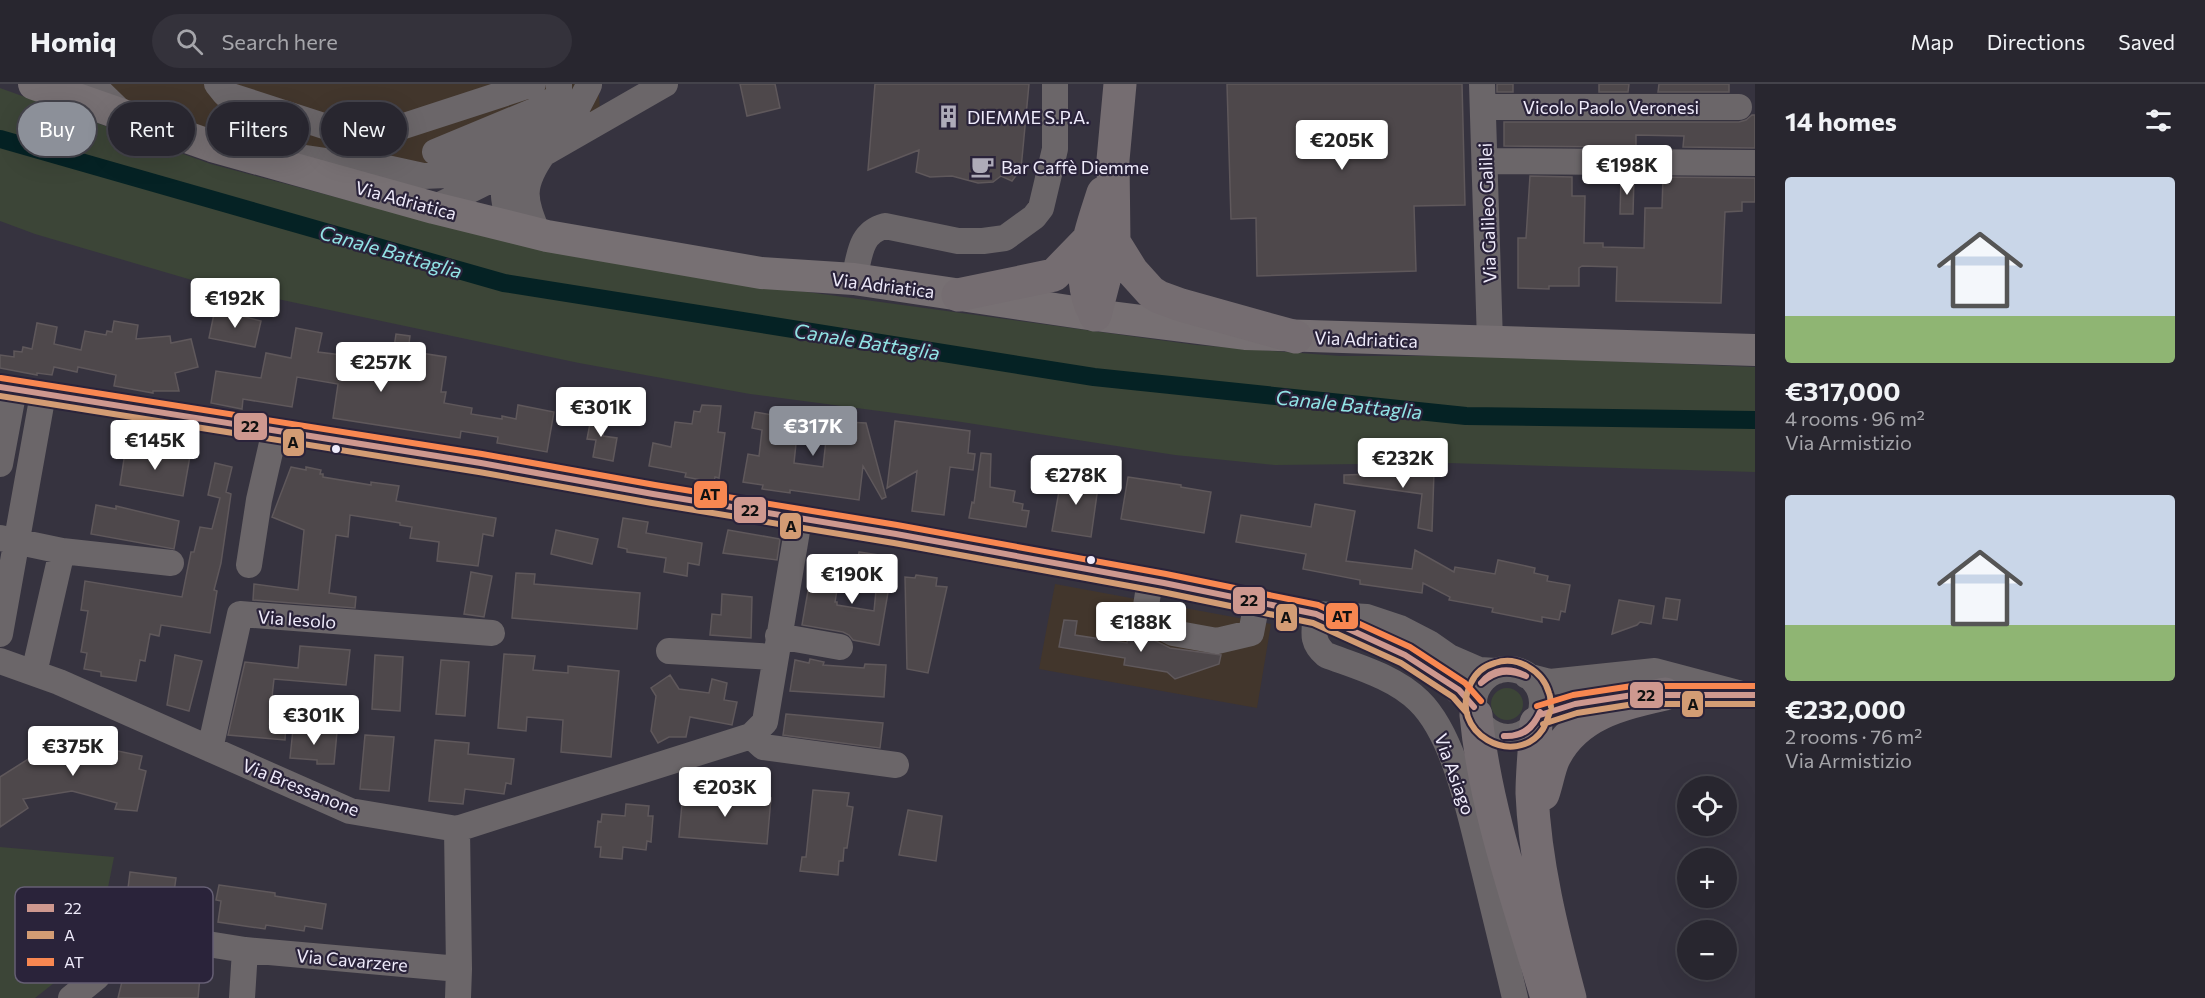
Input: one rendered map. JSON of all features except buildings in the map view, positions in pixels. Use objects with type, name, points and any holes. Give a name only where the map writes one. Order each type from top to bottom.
[{"type":"highway","points":[[1095,315],[1101,241],[1113,160],[1120,84]]},
{"type":"highway","points":[[958,295],[1054,275],[1101,241]]},
{"type":"highway","points":[[1101,241],[1151,292],[1159,297],[1296,337]]},
{"type":"highway","points":[[1535,822],[1554,759],[1573,731],[1599,713],[1616,706],[1665,694]]},
{"type":"highway","points":[[1475,711],[1483,767],[1511,875],[1547,998]]},
{"type":"highway","points":[[1538,719],[1532,792],[1535,822],[1550,920],[1570,998]]},
{"type":"main road","name":"Via Adriatica","points":[[36,84],[108,110]]},
{"type":"main road","name":"Via Adriatica","points":[[195,140],[267,162],[525,231],[761,273],[854,279],[1095,315],[1245,334],[1755,350]]},
{"type":"street","points":[[92,84],[111,102]]},
{"type":"street","points":[[218,84],[225,94],[321,125]]},
{"type":"street","points":[[407,125],[533,84]]},
{"type":"street","points":[[435,152],[546,106],[559,95],[559,84]]},
{"type":"street","points":[[434,208],[543,154],[665,84]]},
{"type":"street","points":[[854,279],[865,237],[874,229],[885,226],[958,241],[983,241],[1005,237],[1034,217],[1041,208],[1055,149],[1055,84]]},
{"type":"street","points":[[589,85],[598,124]]},
{"type":"street","points":[[267,162],[299,157],[382,167],[423,176],[446,175],[574,114],[589,85]]},
{"type":"street","name":"Vicolo Paolo Veronesi","points":[[1483,95],[1739,107]]},
{"type":"street","name":"Via Galileo Galilei","points":[[1483,95],[1490,342]]},
{"type":"street","points":[[398,156],[415,163],[439,166],[541,122]]},
{"type":"street","points":[[525,231],[528,208],[526,188],[530,172],[543,154]]},
{"type":"street","points":[[1486,161],[1755,163]]},
{"type":"street","points":[[510,171],[504,181],[505,208],[525,231]]},
{"type":"street","points":[[0,464],[7,388],[481,463],[896,534],[1316,614],[1367,617],[1400,628],[1449,657],[1479,670],[1507,669],[1527,676],[1533,680],[1540,693],[1542,708],[1538,719]]},
{"type":"street","points":[[0,634],[9,539],[43,394]]},
{"type":"street","points":[[249,565],[259,500],[275,430]]},
{"type":"street","points":[[799,519],[765,722],[751,736],[763,747],[896,765]]},
{"type":"street","points":[[9,539],[62,551],[171,563]]},
{"type":"street","points":[[34,673],[62,551]]},
{"type":"street","points":[[1150,581],[1144,618],[1173,633],[1217,641],[1251,633],[1257,602]]},
{"type":"street","name":"Via Iesolo","points":[[210,748],[240,614],[492,633]]},
{"type":"street","points":[[1316,614],[1405,655],[1459,690],[1486,730],[1503,737],[1521,735],[1538,719],[1575,704],[1596,700],[1633,695],[1748,694]]},
{"type":"street","name":"Via Asiago","points":[[1316,614],[1314,634],[1317,646],[1326,655],[1401,686],[1420,702],[1436,722],[1468,807],[1515,998]]},
{"type":"street","points":[[669,651],[840,647]]},
{"type":"street","name":"Via Bressanone","points":[[0,661],[59,682],[350,811],[457,828],[751,736]]},
{"type":"street","points":[[1475,711],[1478,688],[1485,678],[1497,671]]},
{"type":"street","points":[[1527,676],[1558,682],[1595,676],[1656,671],[1748,694]]},
{"type":"street","points":[[457,828],[458,998]]},
{"type":"street","name":"Via Cavarzere","points":[[213,945],[245,950],[459,969]]},
{"type":"street","points":[[242,998],[245,950]]},
{"type":"street","name":"Via Cavarzere","points":[[71,998],[90,983]]},
{"type":"shaded area","points":[[101,84],[598,84],[600,110],[441,187],[302,156],[309,156],[309,102],[207,102],[207,129],[195,125],[195,102],[122,102]]},
{"type":"shaded area","points":[[1055,584],[1271,624],[1257,708],[1039,669]]},
{"type":"green space","points":[[0,88],[39,102],[18,102],[18,156],[96,156],[96,123],[108,127],[108,156],[189,156],[211,164],[445,226],[763,286],[1196,345],[1340,356],[1488,356],[1755,367],[1755,472],[1447,463],[1275,465],[1175,455],[955,421],[750,394],[579,363],[202,283],[35,234],[0,221]]},
{"type":"green space","points":[[1507,688],[1518,693],[1523,704],[1518,715],[1507,720],[1496,715],[1491,704],[1496,693]]},
{"type":"green space","points":[[0,847],[114,857],[108,887],[15,887],[15,983],[54,983],[35,998],[0,998]]},
{"type":"waterway","name":"Canale Battaglia","points":[[0,139],[504,283],[1094,377],[1466,416],[1755,420]]},
{"type":"transit line","name":"AT","points":[[1,378],[482,454],[897,525],[1166,574],[1318,605],[1410,647],[1465,683],[1481,701]]},
{"type":"transit line","name":"22","points":[[0,387],[481,463],[896,534],[1164,583],[1316,614],[1405,655],[1459,690],[1474,707]]},
{"type":"transit line","name":"A","points":[[0,396],[479,472],[894,543],[1162,592],[1313,623],[1401,663],[1453,697],[1467,713]]},
{"type":"transit line","name":"A","points":[[1550,712],[1543,729],[1531,741],[1517,746],[1502,746],[1488,740],[1476,730],[1468,717],[1466,701],[1471,683],[1481,670],[1495,663],[1512,661],[1528,667],[1541,678],[1550,695],[1551,707]]},
{"type":"transit line","name":"22","points":[[1481,683],[1491,674],[1502,670],[1514,671],[1526,676]]},
{"type":"transit line","name":"22","points":[[1481,683],[1492,675],[1502,672],[1513,672],[1526,676]]},
{"type":"transit line","name":"AT","points":[[1537,706],[1573,695],[1632,686],[1755,686]]},
{"type":"transit line","name":"22","points":[[1540,715],[1575,704],[1633,695],[1755,695]]},
{"type":"transit line","name":"A","points":[[1543,724],[1577,713],[1634,704],[1755,704]]},
{"type":"transit line","name":"22","points":[[1504,736],[1516,735],[1526,730],[1534,723],[1540,712]]},
{"type":"transit line","name":"22","points":[[1504,736],[1517,735],[1526,731],[1540,712]]},
{"type":"place","name":"DIEMME S.P.A.","points":[[949,117]]},
{"type":"place","name":"Bar Caffè Diemme","points":[[983,167]]}]
